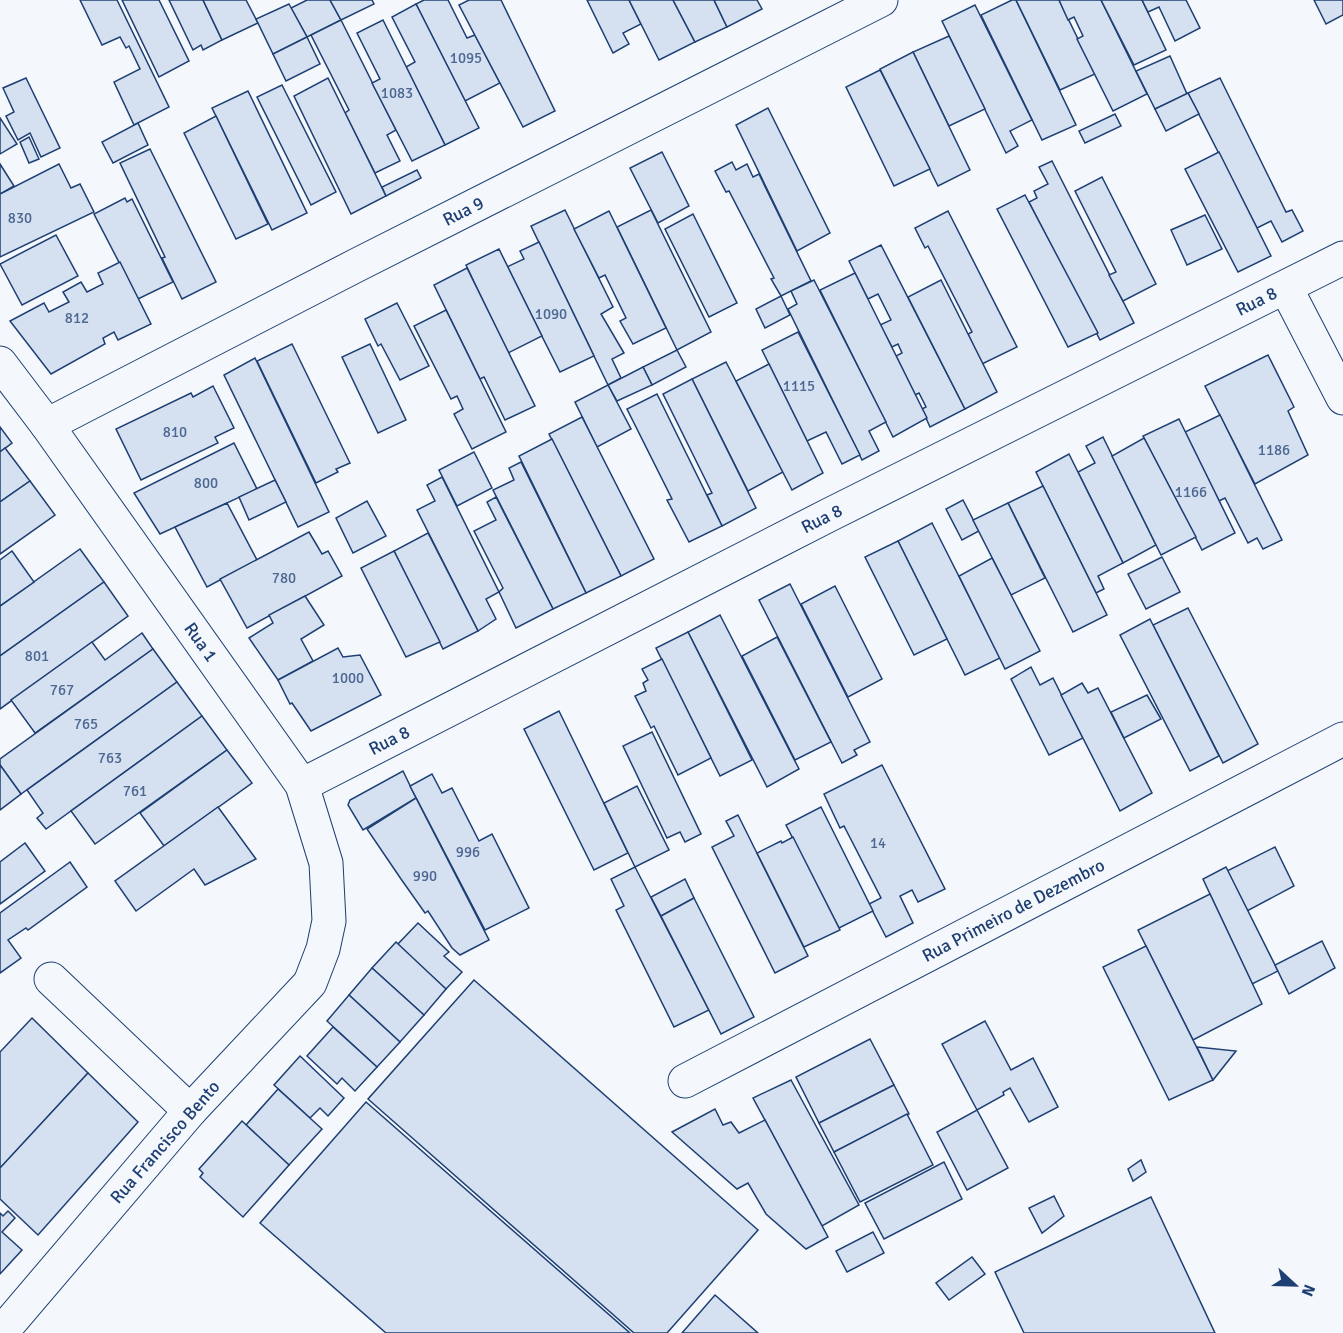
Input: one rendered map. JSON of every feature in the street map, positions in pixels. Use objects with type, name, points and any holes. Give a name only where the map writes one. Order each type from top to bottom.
[{"type":"street","name":"Rua 9","points":[[47,425],[357,265],[881,0]]},
{"type":"street","name":"Rua 8","points":[[302,784],[830,515],[1343,258]]},
{"type":"street","points":[[1286,288],[1343,398]]},
{"type":"street","name":"Rua 1","points":[[0,363],[47,425],[302,784],[326,863],[329,921],[323,949]]},
{"type":"street","name":"Rua Primeiro de Dezembro","points":[[685,1081],[1343,739]]},
{"type":"street","name":"Rua Francisco Bento","points":[[1,1333],[190,1111],[310,982],[323,949]]},
{"type":"street","points":[[51,980],[190,1111]]},
{"type":"building","points":[[80,0],[117,0],[169,107],[134,125],[114,82],[140,69],[129,46],[126,48],[120,37],[102,45]]},
{"type":"building","points":[[122,0],[159,0],[189,61],[159,77]]},
{"type":"building","points":[[169,0],[203,0],[222,40],[203,50],[201,45],[193,50]]},
{"type":"building","points":[[203,0],[246,0],[258,23],[222,40]]},
{"type":"building","points":[[307,0],[330,0],[341,20],[307,37],[291,8]]},
{"type":"building","points":[[330,0],[372,0],[374,4],[341,20]]},
{"type":"building","points":[[424,0],[448,0],[467,38],[475,35],[500,83],[465,101],[416,4]]},
{"type":"building","points":[[469,0],[501,0],[555,111],[523,127],[459,5]]},
{"type":"building","points":[[587,0],[629,0],[641,24],[623,33],[629,44],[613,53]]},
{"type":"building","points":[[629,0],[673,0],[695,42],[659,60]]},
{"type":"building","points":[[673,0],[714,0],[727,27],[695,42]]},
{"type":"building","points":[[714,0],[757,0],[762,9],[727,27]]},
{"type":"building","points":[[1016,0],[1076,125],[1042,140],[981,15]]},
{"type":"building","points":[[1016,0],[1059,0],[1095,74],[1060,90]]},
{"type":"building","points":[[1059,0],[1101,0],[1147,94],[1113,111],[1077,39],[1083,36],[1074,17],[1068,20]]},
{"type":"building","points":[[1101,0],[1142,0],[1166,50],[1134,65]]},
{"type":"building","points":[[1142,0],[1186,0],[1200,28],[1175,41],[1159,7],[1148,12]]},
{"type":"building","points":[[1314,0],[1343,0],[1343,15],[1326,24]]},
{"type":"building","points":[[289,4],[307,37],[273,54],[256,19]]},
{"type":"building","points":[[416,4],[479,128],[445,145],[406,67],[415,62],[392,17]]},
{"type":"building","points":[[975,5],[1032,120],[1010,131],[1018,146],[1006,153],[942,21]]},
{"type":"building","points":[[341,20],[396,130],[387,135],[400,161],[375,173],[345,113],[349,110],[311,35]]},
{"type":"building","points":[[383,20],[445,145],[412,161],[372,83],[380,79],[357,33]]},
{"type":"building","points":[[949,36],[985,109],[949,126],[913,52]]},
{"type":"building","points":[[307,37],[320,64],[286,81],[273,54]]},
{"type":"building","points":[[913,52],[970,170],[938,186],[880,69]]},
{"type":"building","points":[[1170,56],[1187,94],[1155,109],[1136,71]]},
{"type":"building","points":[[880,70],[930,169],[894,186],[846,87]]},
{"type":"building","points":[[26,78],[60,148],[41,157],[30,133],[18,140],[6,116],[14,112],[3,88]]},
{"type":"building","points":[[328,78],[386,196],[351,214],[294,96]]},
{"type":"building","points":[[1220,78],[1286,212],[1292,210],[1303,231],[1282,242],[1271,221],[1257,228],[1188,93]]},
{"type":"building","points":[[282,85],[336,192],[311,205],[257,97]]},
{"type":"building","points":[[248,91],[307,213],[272,230],[212,108]]},
{"type":"building","points":[[1188,93],[1199,114],[1166,131],[1155,109]]},
{"type":"building","points":[[768,108],[830,233],[797,251],[736,125]]},
{"type":"building","points":[[1115,114],[1121,126],[1085,143],[1079,131]]},
{"type":"building","points":[[216,116],[268,224],[236,239],[184,133]]},
{"type":"building","points":[[0,118],[17,144],[0,154]]},
{"type":"building","points":[[138,123],[148,145],[113,163],[102,142]]},
{"type":"building","points":[[29,137],[39,159],[29,163],[20,142]]},
{"type":"building","points":[[150,149],[216,282],[182,299],[162,258],[165,257],[120,163]]},
{"type":"building","points":[[662,152],[689,206],[658,223],[630,168]]},
{"type":"building","points":[[1219,152],[1271,256],[1238,272],[1185,169]]},
{"type":"building","points":[[1052,161],[1134,323],[1100,340],[1029,202],[1037,198],[1034,191],[1048,184],[1039,167]]},
{"type":"building","points":[[732,162],[736,170],[747,164],[753,177],[759,174],[811,281],[781,296],[729,191],[726,192],[715,171]]},
{"type":"building","points":[[0,164],[14,186],[0,194]]},
{"type":"building","points":[[59,164],[71,188],[80,184],[94,212],[0,257],[0,194]]},
{"type":"building","points":[[417,170],[421,178],[386,196],[382,187]]},
{"type":"building","points":[[1102,177],[1156,284],[1123,301],[1109,275],[1116,272],[1075,191]]},
{"type":"building","points":[[1025,195],[1098,333],[1068,347],[997,209]]},
{"type":"building","points":[[125,198],[127,202],[132,199],[173,282],[138,299],[94,214]]},
{"type":"building","points":[[565,210],[613,307],[601,314],[624,353],[612,359],[621,378],[608,385],[531,226]]},
{"type":"building","points":[[651,210],[711,332],[677,350],[617,227]]},
{"type":"building","points":[[609,211],[666,328],[633,344],[620,321],[626,318],[605,275],[599,278],[574,229]]},
{"type":"building","points":[[948,211],[1017,347],[982,364],[968,334],[972,332],[928,246],[925,248],[915,228]]},
{"type":"building","points":[[693,214],[737,303],[709,317],[665,229]]},
{"type":"building","points":[[1205,215],[1222,249],[1187,265],[1171,230]]},
{"type":"building","points":[[56,235],[78,276],[22,305],[0,264]]},
{"type":"building","points":[[539,242],[594,356],[560,372],[507,267],[524,259],[520,251]]},
{"type":"building","points":[[881,245],[965,409],[930,427],[922,409],[926,407],[919,393],[915,395],[896,356],[902,353],[898,344],[892,347],[880,325],[891,320],[878,294],[868,299],[849,261]]},
{"type":"building","points":[[499,249],[542,336],[508,353],[466,265]]},
{"type":"building","points":[[120,262],[151,324],[118,340],[114,332],[103,338],[105,344],[51,374],[10,321],[44,303],[49,312],[69,302],[63,292],[81,282],[87,292],[103,284],[98,273]]},
{"type":"building","points":[[467,268],[535,406],[505,420],[484,377],[480,379],[434,285]]},
{"type":"building","points":[[855,273],[927,418],[893,437],[820,290]]},
{"type":"building","points":[[814,280],[886,422],[869,431],[879,451],[862,460],[788,309],[797,304],[791,291]]},
{"type":"building","points":[[941,280],[997,392],[965,409],[908,297]]},
{"type":"building","points":[[781,296],[790,315],[765,328],[756,309]]},
{"type":"building","points":[[397,303],[429,366],[400,380],[381,344],[378,346],[365,319]]},
{"type":"building","points":[[446,310],[506,432],[472,449],[454,414],[463,409],[457,396],[451,399],[414,326]]},
{"type":"building","points":[[798,332],[860,455],[842,464],[826,432],[807,441],[762,350]]},
{"type":"building","points":[[292,344],[350,463],[336,469],[338,472],[316,483],[257,361]]},
{"type":"building","points":[[370,344],[406,420],[378,433],[342,357]]},
{"type":"building","points":[[677,350],[686,367],[652,385],[643,367]]},
{"type":"building","points":[[1268,355],[1294,407],[1288,411],[1308,455],[1255,484],[1205,386]]},
{"type":"building","points":[[255,358],[329,512],[298,527],[224,375]]},
{"type":"building","points":[[726,362],[783,472],[748,491],[692,379]]},
{"type":"building","points":[[769,364],[823,473],[792,490],[736,381]]},
{"type":"building","points":[[643,367],[652,385],[617,401],[608,385]]},
{"type":"building","points":[[692,379],[756,508],[722,526],[707,495],[712,493],[663,394]]},
{"type":"building","points":[[608,385],[631,429],[597,447],[575,402]]},
{"type":"building","points":[[213,386],[234,428],[215,437],[218,443],[141,480],[116,429],[191,393],[193,397]]},
{"type":"building","points":[[657,394],[722,526],[689,542],[667,500],[672,499],[627,409]]},
{"type":"building","points":[[1220,415],[1282,540],[1263,549],[1257,538],[1248,543],[1225,498],[1219,501],[1185,432]]},
{"type":"building","points":[[582,417],[654,559],[621,576],[549,434]]},
{"type":"building","points":[[1179,419],[1235,533],[1202,550],[1143,436]]},
{"type":"building","points":[[0,427],[12,443],[0,452]]},
{"type":"building","points":[[1103,437],[1156,545],[1123,563],[1078,472],[1095,463],[1086,446]]},
{"type":"building","points":[[1144,438],[1196,537],[1161,555],[1112,456]]},
{"type":"building","points":[[552,439],[621,576],[586,593],[519,456]]},
{"type":"building","points":[[234,443],[257,489],[160,534],[134,493]]},
{"type":"building","points":[[5,448],[30,481],[0,502],[0,452]]},
{"type":"building","points":[[474,452],[492,488],[457,506],[439,470]]},
{"type":"building","points":[[1069,454],[1123,563],[1098,576],[1104,589],[1096,593],[1036,472]]},
{"type":"building","points":[[521,462],[586,593],[553,609],[493,490],[514,480],[509,468]]},
{"type":"building","points":[[442,477],[499,592],[486,599],[496,619],[478,631],[417,510],[435,501],[427,485]]},
{"type":"building","points":[[275,480],[286,502],[249,520],[239,497]]},
{"type":"building","points":[[30,481],[55,515],[0,554],[0,502]]},
{"type":"building","points":[[1043,486],[1107,615],[1073,632],[1008,503]]},
{"type":"building","points":[[496,497],[553,609],[516,628],[499,592],[503,588],[474,531],[496,520],[487,502]]},
{"type":"building","points":[[963,500],[979,531],[962,540],[946,509]]},
{"type":"building","points":[[367,501],[386,536],[353,553],[336,518]]},
{"type":"building","points":[[227,503],[257,560],[207,587],[175,527]]},
{"type":"building","points":[[1008,503],[1045,578],[1011,595],[973,520]]},
{"type":"building","points":[[932,523],[1000,658],[965,675],[898,541]]},
{"type":"building","points":[[309,532],[322,554],[328,551],[342,576],[247,628],[220,579]]},
{"type":"building","points":[[428,533],[478,631],[443,649],[394,551]]},
{"type":"building","points":[[898,541],[947,639],[914,655],[865,557]]},
{"type":"building","points":[[80,549],[104,582],[0,656],[0,606]]},
{"type":"building","points":[[12,551],[34,582],[0,606],[0,560]]},
{"type":"building","points":[[394,551],[440,642],[406,657],[361,568]]},
{"type":"building","points":[[1162,557],[1180,592],[1146,609],[1128,574]]},
{"type":"building","points":[[992,558],[1040,651],[1005,669],[959,576]]},
{"type":"building","points":[[104,582],[128,616],[0,709],[0,656]]},
{"type":"building","points":[[790,584],[870,742],[854,750],[857,755],[842,763],[759,600]]},
{"type":"building","points":[[835,586],[882,679],[848,697],[801,604]]},
{"type":"building","points":[[305,596],[324,625],[301,639],[313,661],[278,680],[249,638],[273,623],[269,615]]},
{"type":"building","points":[[1188,608],[1258,744],[1223,763],[1153,625]]},
{"type":"building","points":[[720,615],[799,769],[767,787],[688,632]]},
{"type":"building","points":[[1150,619],[1219,756],[1190,771],[1120,635]]},
{"type":"building","points":[[688,632],[752,760],[720,776],[656,648]]},
{"type":"building","points":[[142,633],[153,649],[35,733],[11,700],[92,642],[105,660]]},
{"type":"building","points":[[777,637],[831,742],[795,760],[742,656]]},
{"type":"building","points":[[338,648],[343,657],[360,655],[381,695],[311,731],[292,703],[290,704],[278,680]]},
{"type":"building","points":[[153,649],[177,682],[21,794],[0,765],[0,759]]},
{"type":"building","points":[[662,659],[711,758],[678,775],[654,726],[651,728],[635,696],[646,691],[643,683],[648,680],[642,669]]},
{"type":"building","points":[[1031,667],[1040,685],[1053,678],[1083,738],[1049,755],[1011,679]]},
{"type":"building","points":[[177,682],[202,716],[46,829],[37,818],[43,813],[27,790]]},
{"type":"building","points":[[1082,683],[1088,693],[1098,688],[1152,793],[1120,811],[1061,695]]},
{"type":"building","points":[[1147,695],[1161,719],[1124,738],[1111,712]]},
{"type":"building","points":[[559,711],[628,853],[594,870],[524,729]]},
{"type":"building","points":[[202,716],[227,750],[95,844],[71,811]]},
{"type":"building","points":[[652,732],[701,834],[685,842],[680,832],[667,838],[623,746]]},
{"type":"building","points":[[227,750],[252,783],[164,846],[140,813]]},
{"type":"building","points":[[0,765],[21,794],[0,810]]},
{"type":"building","points":[[882,765],[945,889],[918,902],[912,890],[900,896],[913,923],[886,937],[869,904],[881,898],[844,826],[840,828],[824,794]]},
{"type":"building","points":[[403,771],[416,798],[363,830],[348,805],[350,800]]},
{"type":"building","points":[[432,774],[442,793],[452,788],[479,841],[492,834],[529,908],[485,930],[410,786]]},
{"type":"building","points":[[637,786],[669,850],[635,867],[604,803]]},
{"type":"building","points":[[416,798],[489,940],[460,955],[452,948],[428,911],[425,913],[367,829]]},
{"type":"building","points":[[218,807],[256,859],[205,885],[194,869],[136,911],[115,881]]},
{"type":"building","points":[[821,807],[873,911],[839,928],[786,825]]},
{"type":"building","points":[[738,815],[808,956],[775,973],[712,847],[734,836],[726,821]]},
{"type":"building","points":[[793,837],[840,930],[804,947],[757,853]]},
{"type":"building","points":[[25,843],[45,871],[0,904],[0,862]]},
{"type":"building","points":[[1275,847],[1294,886],[1247,911],[1227,871]]},
{"type":"building","points":[[70,862],[87,887],[28,930],[26,928],[8,940],[21,958],[0,973],[0,913]]},
{"type":"building","points":[[635,867],[709,1010],[674,1027],[616,910],[624,906],[611,879]]},
{"type":"building","points":[[1226,867],[1278,971],[1252,984],[1203,879]]},
{"type":"building","points":[[685,879],[694,898],[661,916],[651,897]]},
{"type":"building","points":[[1210,894],[1262,1004],[1193,1040],[1138,930]]},
{"type":"building","points":[[694,898],[754,1017],[721,1034],[661,916]]},
{"type":"building","points":[[418,923],[449,952],[444,956],[462,972],[446,989],[397,945]]},
{"type":"building","points":[[1322,941],[1335,968],[1289,994],[1275,965]]},
{"type":"building","points":[[396,942],[446,989],[424,1015],[372,968]]},
{"type":"building","points":[[1146,946],[1213,1080],[1169,1100],[1103,967]]},
{"type":"building","points":[[372,968],[424,1015],[400,1042],[349,995]]},
{"type":"building","points":[[474,980],[758,1230],[667,1333],[634,1333],[368,1099]]},
{"type":"building","points":[[349,995],[400,1042],[377,1067],[327,1021]]},
{"type":"building","points":[[32,1018],[88,1073],[0,1168],[0,1052]]},
{"type":"building","points":[[985,1021],[1011,1070],[1033,1058],[1058,1107],[1029,1122],[1010,1088],[1003,1092],[1004,1095],[977,1110],[942,1044]]},
{"type":"building","points":[[333,1027],[377,1067],[355,1091],[342,1078],[337,1084],[307,1056]]},
{"type":"building","points":[[870,1039],[894,1085],[819,1123],[796,1077]]},
{"type":"building","points":[[1197,1047],[1236,1051],[1213,1080]]},
{"type":"building","points":[[300,1056],[344,1098],[328,1116],[320,1108],[310,1118],[274,1085]]},
{"type":"building","points":[[88,1073],[138,1122],[38,1235],[0,1199],[0,1168]]},
{"type":"building","points":[[791,1080],[859,1205],[822,1226],[753,1098]]},
{"type":"building","points":[[894,1085],[909,1114],[834,1152],[819,1123]]},
{"type":"building","points":[[278,1089],[322,1129],[289,1165],[246,1125]]},
{"type":"building","points":[[366,1102],[630,1333],[386,1333],[260,1223]]},
{"type":"building","points":[[715,1109],[723,1125],[731,1122],[739,1133],[765,1120],[828,1237],[806,1249],[766,1214],[748,1183],[737,1189],[672,1132]]},
{"type":"building","points":[[977,1110],[1008,1168],[967,1190],[937,1132]]},
{"type":"building","points":[[907,1114],[933,1165],[860,1202],[834,1152]]},
{"type":"building","points":[[242,1121],[289,1165],[243,1217],[200,1177],[203,1173],[199,1169]]},
{"type":"building","points":[[1141,1160],[1146,1172],[1133,1181],[1128,1169]]},
{"type":"building","points":[[944,1162],[962,1199],[884,1239],[865,1203]]},
{"type":"building","points":[[1054,1196],[1064,1216],[1042,1233],[1029,1208]]},
{"type":"building","points":[[1151,1197],[1215,1333],[1024,1333],[995,1272]]},
{"type":"building","points":[[8,1211],[15,1218],[2,1232],[22,1250],[0,1274],[0,1213],[3,1216]]},
{"type":"building","points":[[873,1232],[884,1253],[847,1272],[836,1251]]},
{"type":"building","points":[[972,1257],[985,1274],[949,1300],[936,1283]]},
{"type":"building","points":[[715,1295],[758,1333],[682,1333]]}]
